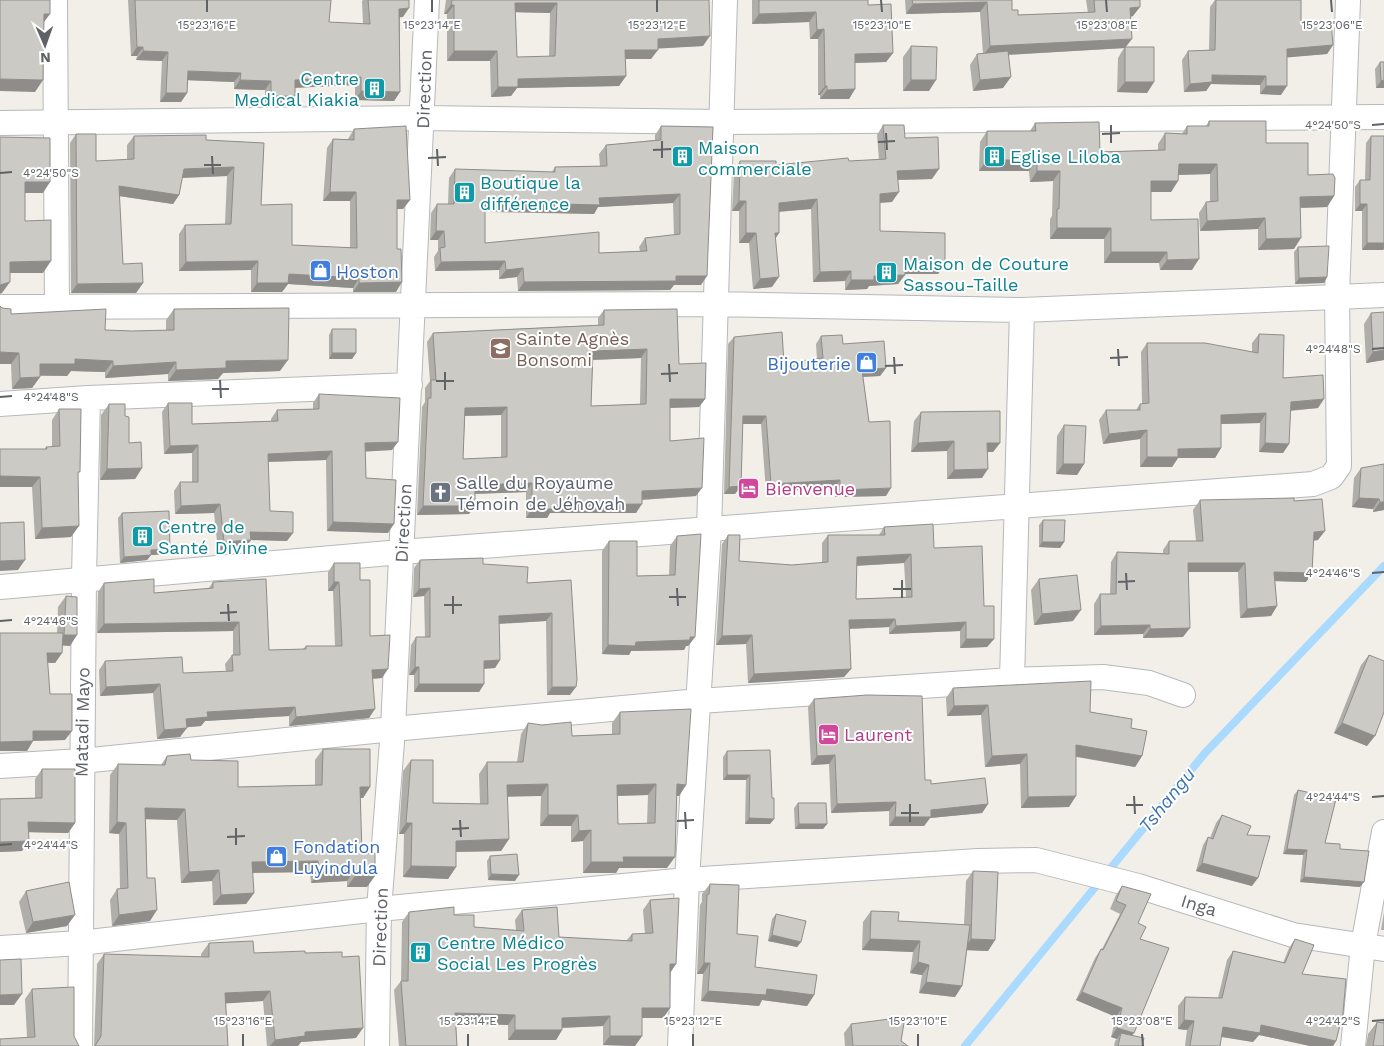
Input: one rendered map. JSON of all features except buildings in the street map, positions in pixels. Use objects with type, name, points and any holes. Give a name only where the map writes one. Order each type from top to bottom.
[{"type":"street","points":[[55,0],[57,307]]},
{"type":"street","name":"Direction","points":[[377,1046],[379,909],[393,729],[428,0]]},
{"type":"street","points":[[680,1046],[687,880],[708,530],[725,0]]},
{"type":"street","points":[[0,587],[84,578],[401,552],[1313,484],[1331,477],[1339,466],[1337,295],[1348,0]]},
{"type":"street","points":[[0,124],[423,118],[721,122],[1384,117]]},
{"type":"street","points":[[0,308],[715,304],[1022,310],[1337,295],[1384,295]]},
{"type":"street","points":[[1012,680],[1022,310]]},
{"type":"street","points":[[0,404],[88,398],[410,385]]},
{"type":"street","name":"Matadi Mayo","points":[[80,1046],[84,578],[88,398]]},
{"type":"street","points":[[0,766],[82,761],[393,729],[699,701],[1012,680],[1103,677],[1149,683],[1183,695]]},
{"type":"street","points":[[1353,1046],[1373,947],[1384,832]]},
{"type":"street","name":"Inga","points":[[0,948],[80,943],[379,909],[687,880],[978,861],[1036,860],[1138,886],[1293,935],[1373,947]]},
{"type":"waterway","name":"Tshangu","points":[[965,1046],[1205,753],[1384,566]]},
{"type":"place","name":"Centre Medical Kiakia","points":[[375,88]]},
{"type":"place","name":"Eglise Liloba","points":[[994,156]]},
{"type":"place","name":"Maison commerciale","points":[[682,157]]},
{"type":"place","name":"Boutique la différence","points":[[464,192]]},
{"type":"place","name":"Hoston","points":[[320,271]]},
{"type":"place","name":"Maison de Couture Sassou-Taille","points":[[887,273]]},
{"type":"place","name":"Sainte Agnès Bonsomi","points":[[500,348]]},
{"type":"place","name":"Bijouterie","points":[[867,363]]},
{"type":"place","name":"Bienvenue","points":[[749,488]]},
{"type":"place","name":"Salle du Royaume Témoin de Jéhovah","points":[[440,492]]},
{"type":"place","name":"Centre de Santé Divine","points":[[142,536]]},
{"type":"place","name":"Laurent","points":[[828,734]]},
{"type":"place","name":"Fondation Luyindula","points":[[277,856]]},
{"type":"place","name":"Centre Médico Social Les Progrès","points":[[421,952]]}]
